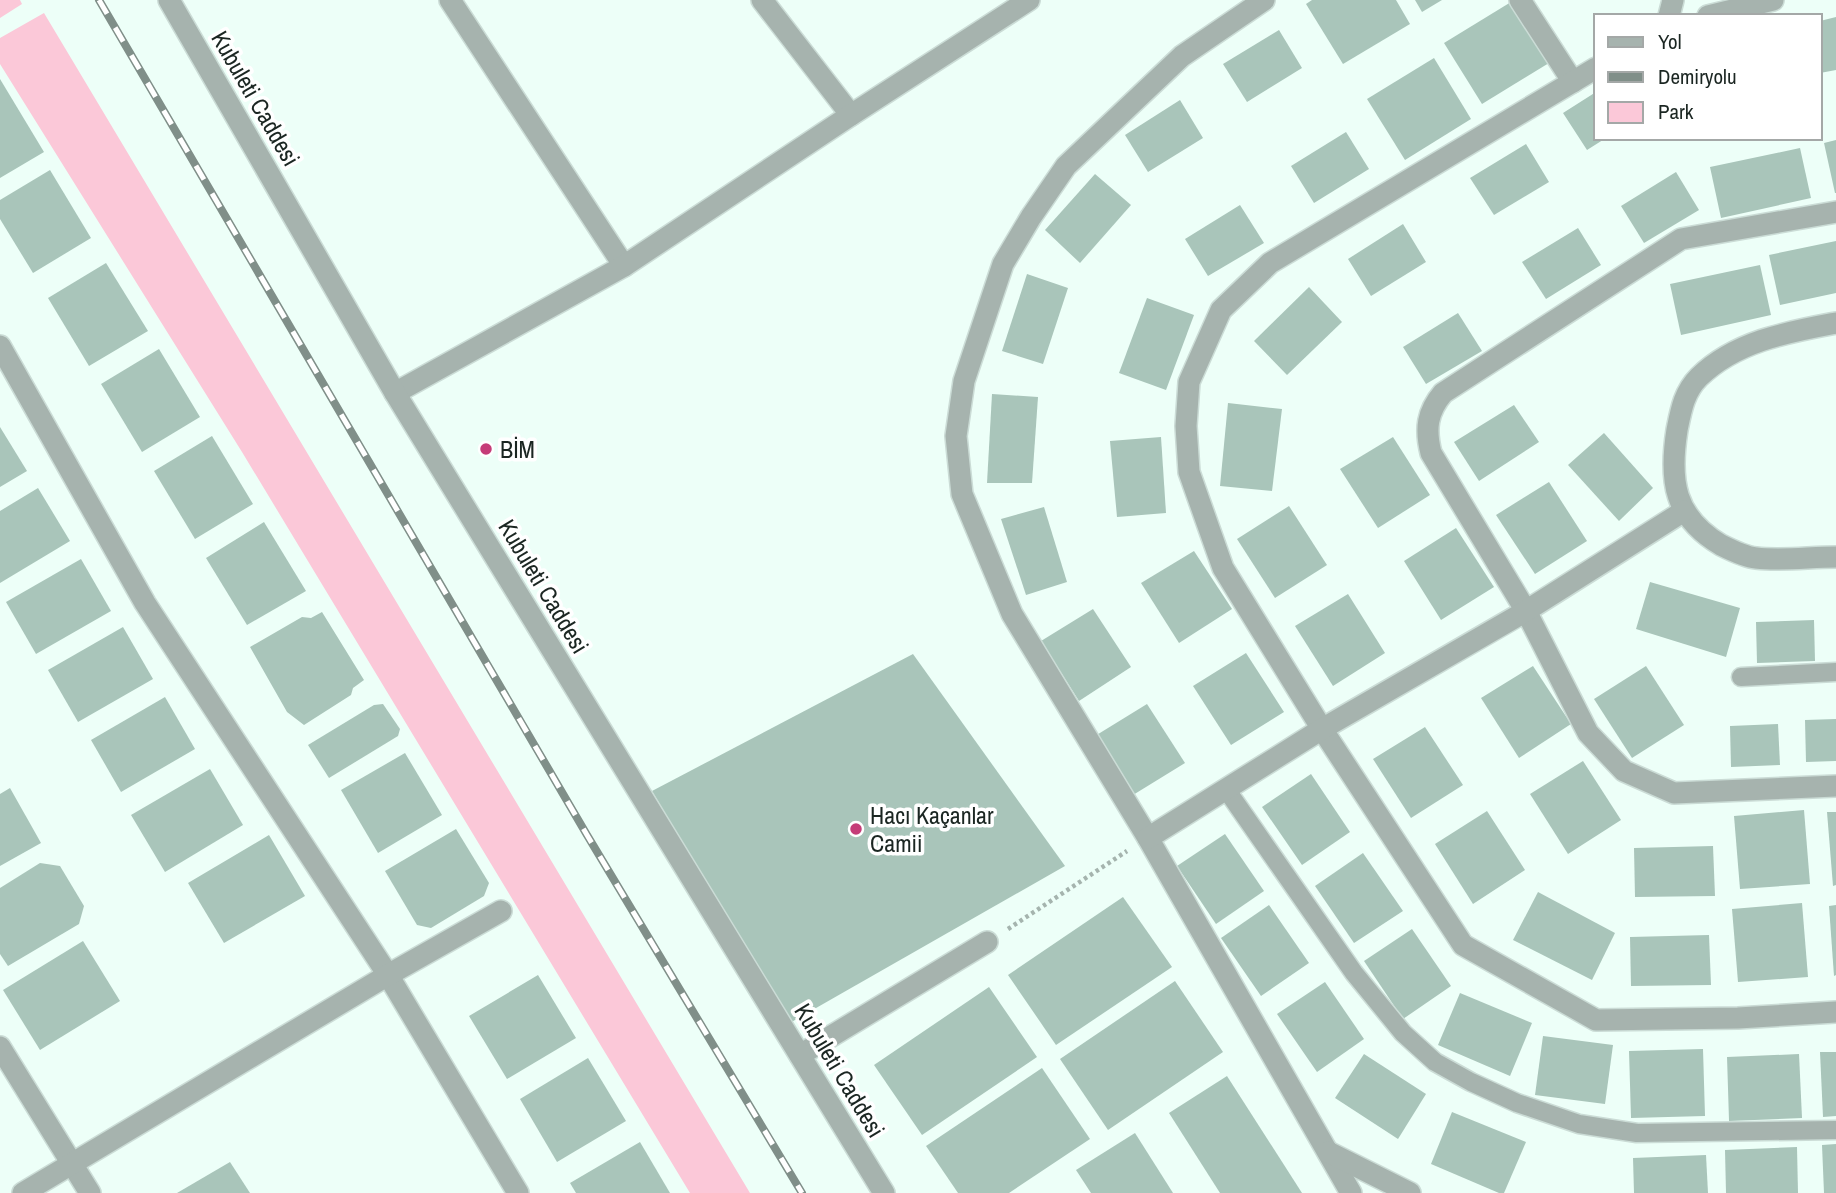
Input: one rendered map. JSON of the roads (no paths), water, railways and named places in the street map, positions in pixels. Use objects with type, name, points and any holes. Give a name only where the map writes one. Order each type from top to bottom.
[{"type":"street","name":"Kubuleti Caddesi","points":[[169,0],[395,393],[884,1193]]},
{"type":"street","points":[[450,0],[624,266]]},
{"type":"street","points":[[762,0],[851,115]]},
{"type":"street","points":[[395,393],[624,266],[1030,0]]},
{"type":"street","points":[[1264,0],[1182,56],[1066,166],[1003,264],[964,381],[957,436],[962,494],[1012,614],[1148,838],[1351,1193]]},
{"type":"street","points":[[1520,0],[1573,82]]},
{"type":"street","points":[[1716,14],[1773,0]]},
{"type":"street","points":[[1594,69],[1270,262],[1221,310],[1189,382],[1186,426],[1189,472],[1223,568],[1322,729],[1463,945],[1597,1020],[1738,1018],[1836,1012]]},
{"type":"street","points":[[1836,212],[1681,239],[1443,393],[1433,405],[1427,423],[1431,453],[1527,611],[1588,733],[1624,771],[1674,793],[1836,786]]},
{"type":"street","points":[[1836,323],[1794,331],[1752,344],[1722,359],[1699,377],[1686,393],[1675,446],[1674,467],[1674,477],[1684,511],[1702,534],[1729,549],[1755,558],[1836,557]]},
{"type":"street","points":[[0,346],[145,603],[388,975],[517,1193]]},
{"type":"street","points":[[1148,838],[1322,729],[1527,611],[1684,511]]},
{"type":"street","points":[[23,1193],[388,975],[501,911]]},
{"type":"street","points":[[800,1055],[986,942]]},
{"type":"street","points":[[0,1047],[90,1193]]},
{"type":"street","points":[[1328,1152],[1410,1193]]},
{"type":"lane","points":[[1741,677],[1836,672]]},
{"type":"lane","points":[[1226,789],[1354,973],[1403,1033],[1434,1062],[1517,1103],[1579,1124],[1637,1133],[1836,1130]]},
{"type":"railway","points":[[99,0],[587,835],[802,1193]]},
{"type":"place","name":"BİM","points":[[486,449]]},
{"type":"place","name":"Hacı Kaçanlar Camii","points":[[856,829]]}]
